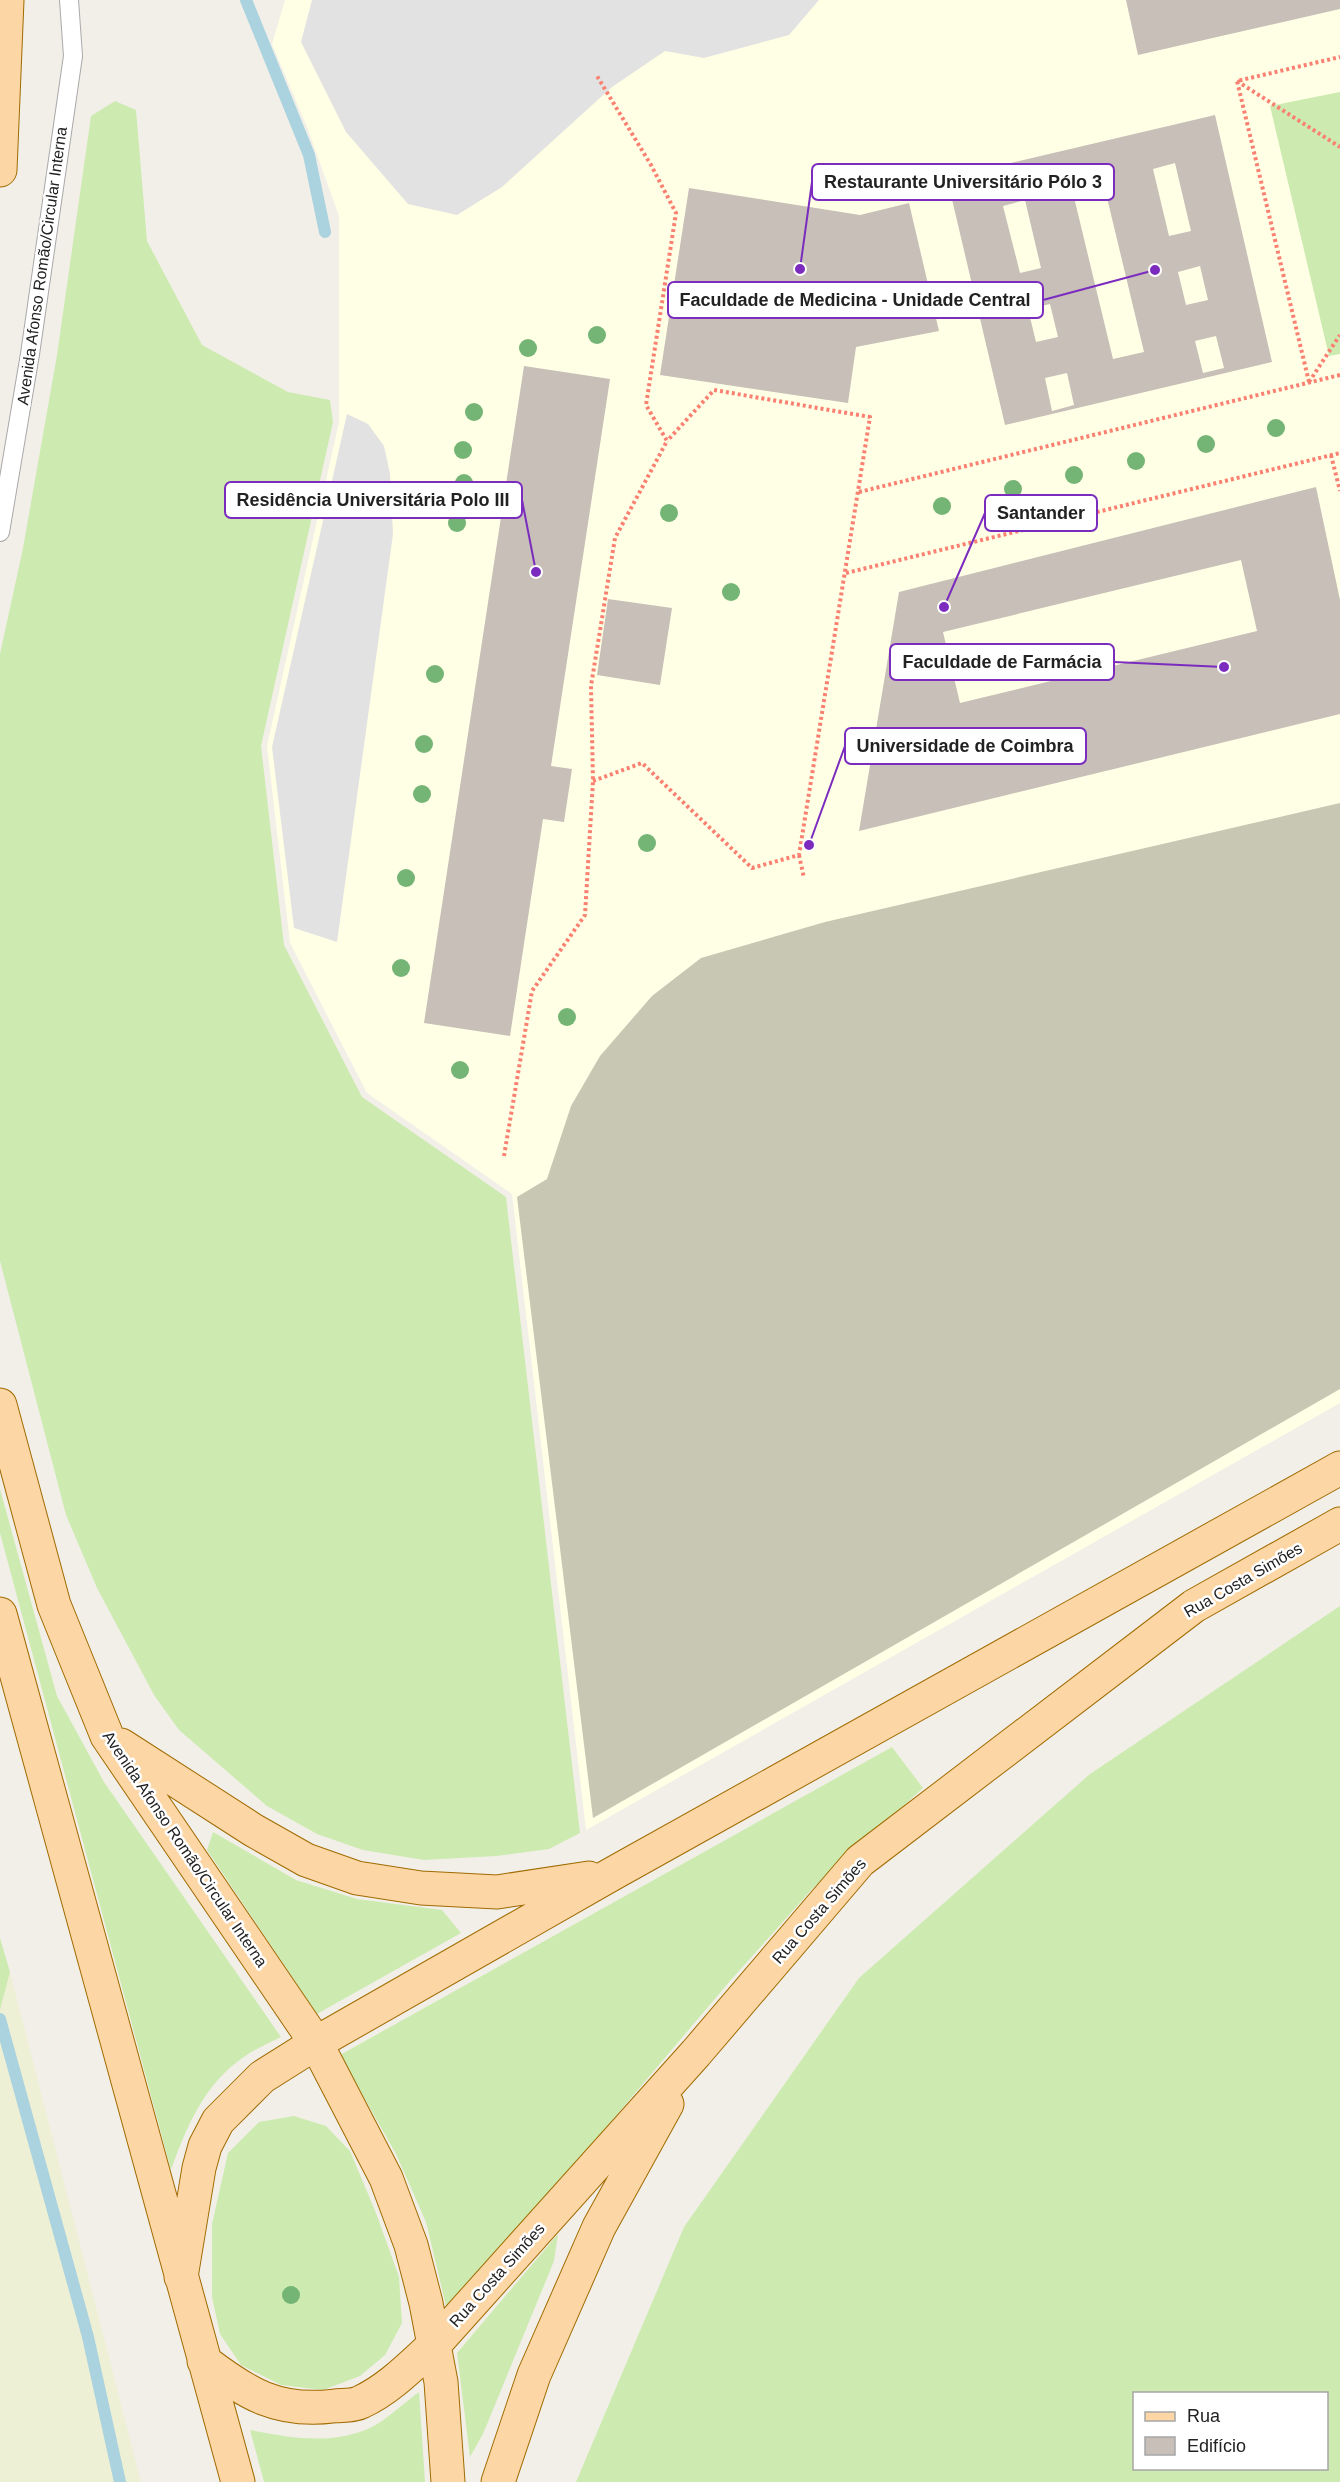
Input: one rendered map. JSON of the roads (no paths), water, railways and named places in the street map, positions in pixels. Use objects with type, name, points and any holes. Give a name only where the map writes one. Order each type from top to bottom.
[{"type":"main road","points":[[0,170],[7,0]]},
{"type":"main road","name":"Avenida Afonso Romão/Circular Interna","points":[[0,1405],[54,1605],[107,1736],[316,2043],[386,2178],[411,2245],[434,2345],[441,2382],[447,2482]]},
{"type":"main road","points":[[181,2277],[199,2168],[218,2121],[262,2077],[316,2043],[612,1874],[1340,1468]]},
{"type":"main road","name":"Rua Costa Simões","points":[[204,2361],[242,2390],[281,2406],[313,2409],[360,2403],[396,2379],[434,2345],[696,2053],[860,1861],[1194,1606],[1340,1524]]},
{"type":"main road","points":[[0,1614],[238,2482]]},
{"type":"main road","points":[[107,1736],[253,1830],[306,1860],[357,1878],[420,1888],[497,1892],[612,1874]]},
{"type":"main road","points":[[498,2482],[534,2375],[599,2227],[696,2053]]},
{"type":"lane","name":"Avenida Afonso Romão/Circular Interna","points":[[0,532],[30,354],[73,56],[69,0]]},
{"type":"waterway","points":[[246,0],[309,155],[325,232]]},
{"type":"waterway","points":[[0,2019],[88,2337],[120,2482]]},
{"type":"place","name":"Restaurante Universitário Pólo 3","points":[[800,269]]},
{"type":"place","name":"Faculdade de Medicina - Unidade Central","points":[[1155,270]]},
{"type":"place","name":"Residência Universitária Polo III","points":[[536,572]]},
{"type":"place","name":"Santander","points":[[944,607]]},
{"type":"place","name":"Faculdade de Farmácia","points":[[1224,667]]},
{"type":"place","name":"Universidade de Coimbra","points":[[809,845]]}]
